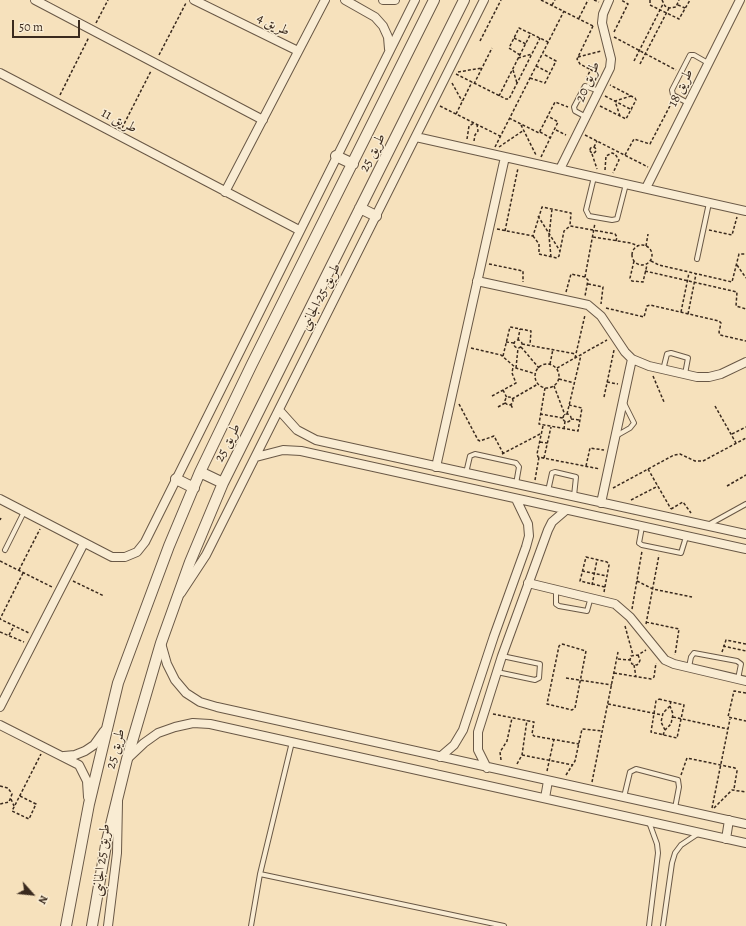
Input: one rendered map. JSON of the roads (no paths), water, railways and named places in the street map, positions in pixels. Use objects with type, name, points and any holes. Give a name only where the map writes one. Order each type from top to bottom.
[{"type":"street","points":[[35,0],[262,120]]},
{"type":"street","name":"طريق 4","points":[[194,0],[298,51]]},
{"type":"street","points":[[225,192],[325,0]]},
{"type":"street","points":[[345,0],[375,17],[383,26],[388,37],[389,49]]},
{"type":"street","points":[[383,0],[395,0]]},
{"type":"street","points":[[0,499],[112,557],[125,557],[137,552],[145,542],[389,49],[415,0]]},
{"type":"street","name":"طريق 25","points":[[66,926],[89,804],[106,726],[130,648],[200,472],[252,364],[434,0]]},
{"type":"street","name":"طريق 25","points":[[92,926],[106,845],[127,759],[160,643],[206,522],[223,483],[464,0]]},
{"type":"street","name":"طريق 25 الجانبى","points":[[175,602],[202,563],[484,0]]},
{"type":"street","name":"طريق 20","points":[[560,169],[606,80],[610,68],[611,59],[604,31],[603,14],[609,0]]},
{"type":"street","name":"طريق 18","points":[[646,188],[740,0]]},
{"type":"street","name":"طريق 11","points":[[0,74],[299,230]]},
{"type":"street","points":[[416,137],[742,210]]},
{"type":"street","points":[[336,156],[353,164]]},
{"type":"street","points":[[436,467],[505,157]]},
{"type":"street","points":[[360,208],[376,216]]},
{"type":"street","points":[[477,280],[586,304],[601,316],[625,352],[632,359],[649,366],[663,370],[709,377],[721,374],[746,362]]},
{"type":"street","points":[[600,503],[632,359]]},
{"type":"street","points":[[279,410],[296,430],[316,440],[746,534]]},
{"type":"street","points":[[256,457],[278,450],[301,451],[746,549]]},
{"type":"street","points":[[200,472],[223,483]]},
{"type":"street","points":[[176,479],[194,488]]},
{"type":"street","points":[[440,757],[454,745],[463,730],[494,636],[526,547],[529,536],[528,524],[516,499]]},
{"type":"street","points":[[488,768],[478,750],[477,741],[484,713],[502,656],[548,530],[552,522],[566,510]]},
{"type":"street","points":[[0,707],[84,543]]},
{"type":"street","points":[[528,583],[603,600],[620,607],[665,660],[689,668],[742,680]]},
{"type":"street","points":[[160,643],[174,680],[186,693],[200,702],[488,768],[746,824]]},
{"type":"street","points":[[127,759],[144,743],[158,733],[175,726],[210,724],[545,798],[699,834],[746,843]]},
{"type":"street","points":[[0,725],[79,765],[84,772],[87,781],[89,804]]},
{"type":"street","points":[[63,756],[75,755],[85,751],[102,736],[106,726]]},
{"type":"street","points":[[545,798],[547,780]]},
{"type":"street","name":"طريق 25 الجانبى","points":[[108,926],[118,854],[118,796]]},
{"type":"street","points":[[726,839],[729,820]]},
{"type":"lane","points":[[688,103],[671,92],[681,72],[692,54],[709,63]]},
{"type":"lane","points":[[587,117],[573,108],[586,85],[599,92]]},
{"type":"lane","points":[[602,178],[586,213],[597,217],[612,220],[617,219],[626,184]]},
{"type":"lane","points":[[697,259],[709,202]]},
{"type":"lane","points":[[663,370],[667,354],[671,353],[688,358],[685,374]]},
{"type":"lane","points":[[615,436],[630,428],[634,424],[623,401]]},
{"type":"lane","points":[[466,473],[469,459],[472,454],[493,458],[518,465],[519,470],[516,484]]},
{"type":"lane","points":[[548,491],[552,473],[555,472],[576,477],[574,497]]},
{"type":"lane","points":[[706,526],[746,504]]},
{"type":"lane","points":[[5,550],[24,512]]},
{"type":"lane","points":[[642,527],[639,543],[643,546],[681,553],[686,537]]},
{"type":"lane","points":[[556,589],[556,604],[559,606],[587,611],[591,597]]},
{"type":"lane","points":[[689,668],[691,657],[694,653],[739,662],[742,680]]},
{"type":"lane","points":[[497,672],[535,680],[539,678],[540,664],[502,656]]},
{"type":"lane","points":[[251,926],[260,874],[292,742]]},
{"type":"lane","points":[[624,797],[629,775],[633,770],[678,780],[679,787],[675,808]]},
{"type":"lane","points":[[649,822],[656,839],[658,852],[649,926]]},
{"type":"lane","points":[[663,926],[672,863],[675,853],[681,845],[699,834]]},
{"type":"lane","points":[[260,874],[504,926]]}]
